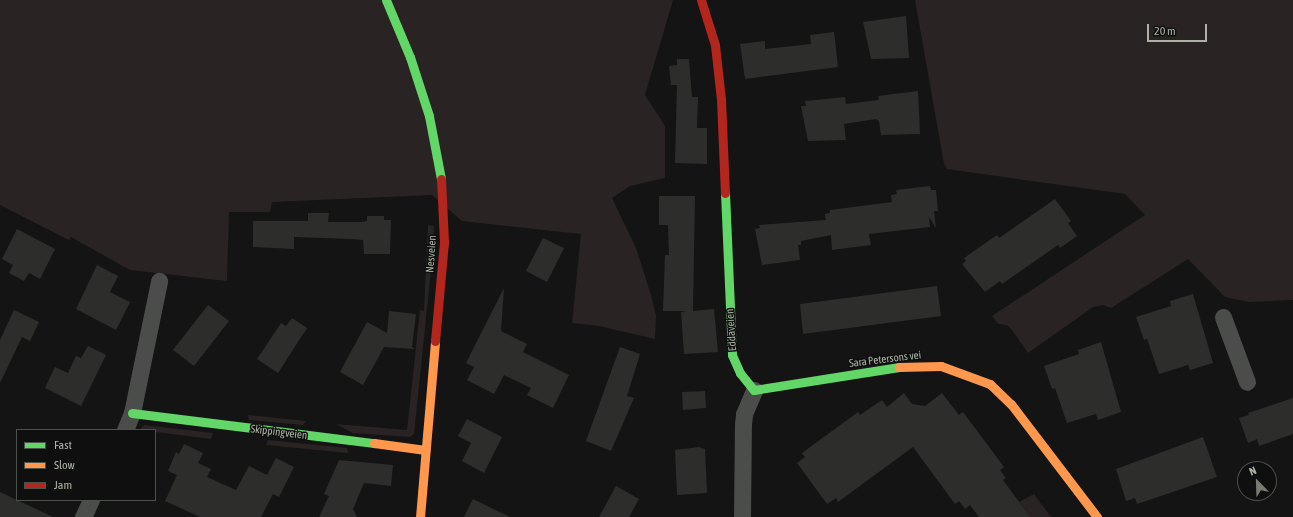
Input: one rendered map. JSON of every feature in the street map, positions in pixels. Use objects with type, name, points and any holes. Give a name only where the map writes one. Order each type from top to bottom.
[{"type":"street","name":"Nesveien","points":[[386,0],[410,57],[429,116],[442,184],[444,242],[420,517]]},
{"type":"street","name":"Eddaveien","points":[[701,0],[715,45],[724,125],[732,355],[740,373],[754,390]]},
{"type":"street","points":[[125,429],[132,414],[159,281]]},
{"type":"street","points":[[1223,317],[1247,382]]},
{"type":"street","name":"Sara Petersons vei","points":[[754,390],[904,366],[941,366],[955,369],[990,384],[1001,393],[1097,517]]},
{"type":"street","points":[[742,517],[743,424],[744,414],[754,390]]},
{"type":"street","name":"Skippingveien","points":[[132,414],[426,450]]},
{"type":"street","points":[[83,517],[91,501]]},
{"type":"shaded area","points":[[0,0],[673,0],[645,95],[665,126],[665,178],[630,186],[612,198],[636,248],[651,295],[656,316],[655,339],[599,326],[572,323],[581,234],[462,221],[432,195],[272,202],[270,212],[229,212],[227,281],[130,270],[71,237],[69,240],[0,205]]},
{"type":"shaded area","points":[[915,0],[1293,0],[1293,300],[1249,302],[1225,297],[1188,259],[1111,308],[1103,305],[1093,307],[1028,353],[1012,330],[1007,325],[998,324],[992,316],[1145,215],[1125,194],[947,169],[944,164]]},
{"type":"shaded area","points":[[428,225],[434,226],[433,251],[414,434],[410,437],[353,433],[336,424],[407,430],[420,310],[424,311]]},
{"type":"shaded area","points":[[248,415],[306,421],[303,425],[249,420]]},
{"type":"shaded area","points":[[144,425],[213,433],[211,439],[156,432],[156,429],[141,429]]},
{"type":"shaded area","points":[[268,440],[347,448],[348,453],[266,445]]},
{"type":"shaded area","points":[[1034,494],[1051,517],[1030,517],[1019,502]]},
{"type":"building","points":[[906,16],[909,58],[871,59],[863,22]]},
{"type":"building","points":[[834,32],[838,67],[745,79],[740,44],[765,41],[765,49],[811,44],[810,35]]},
{"type":"building","points":[[677,59],[689,59],[692,97],[698,97],[697,128],[707,128],[707,164],[675,163],[677,85],[671,85],[669,66],[677,65]]},
{"type":"building","points":[[918,91],[920,134],[881,135],[879,121],[876,119],[844,124],[846,140],[808,141],[801,106],[806,106],[805,101],[845,97],[846,104],[879,100],[878,96]]},
{"type":"building","points":[[930,186],[931,190],[936,190],[938,211],[934,211],[936,228],[929,217],[930,227],[869,234],[871,245],[832,250],[831,235],[801,241],[801,245],[798,245],[800,260],[762,265],[755,229],[760,228],[759,225],[826,220],[825,214],[830,213],[830,210],[892,202],[891,195],[897,194],[896,190]]},
{"type":"building","points":[[659,196],[695,196],[693,311],[714,309],[718,352],[684,354],[681,312],[687,311],[663,311],[665,255],[669,255],[668,225],[659,225]]},
{"type":"building","points":[[1055,199],[1071,221],[1068,223],[1077,236],[1060,248],[1058,245],[1002,284],[1000,281],[985,292],[962,264],[966,261],[964,258],[997,235],[999,238]]},
{"type":"building","points":[[308,213],[329,213],[328,222],[362,222],[367,221],[367,216],[384,216],[384,220],[391,220],[390,254],[364,254],[363,240],[352,239],[294,237],[294,249],[253,247],[253,221],[308,221]]},
{"type":"building","points":[[17,229],[55,249],[40,279],[29,273],[24,281],[9,273],[13,265],[2,259]]},
{"type":"building","points":[[543,238],[564,248],[547,282],[526,271]]},
{"type":"building","points":[[97,265],[118,276],[110,292],[130,302],[116,330],[76,309]]},
{"type":"building","points":[[937,286],[941,316],[803,334],[800,304]]},
{"type":"building","points":[[504,288],[501,331],[527,344],[523,352],[569,375],[553,408],[527,395],[531,388],[504,375],[494,394],[467,380],[474,367],[466,363]]},
{"type":"building","points":[[1193,294],[1213,363],[1190,370],[1188,365],[1159,374],[1147,339],[1144,340],[1136,317],[1171,306],[1170,301]]},
{"type":"building","points":[[208,305],[229,321],[194,366],[173,350]]},
{"type":"building","points":[[14,310],[39,322],[30,341],[22,337],[0,383],[0,340]]},
{"type":"building","points":[[389,311],[416,314],[412,347],[415,349],[384,347],[363,385],[340,372],[367,322],[387,333]]},
{"type":"building","points":[[292,318],[307,328],[278,373],[257,359],[281,323],[286,326]]},
{"type":"building","points":[[1101,342],[1121,412],[1098,420],[1096,414],[1067,423],[1055,388],[1052,389],[1044,366],[1079,354],[1078,350]]},
{"type":"building","points":[[88,346],[106,355],[81,406],[45,388],[55,367],[68,373],[76,356],[81,358]]},
{"type":"building","points":[[620,347],[640,354],[627,396],[634,398],[611,451],[586,441]]},
{"type":"building","points":[[705,391],[706,408],[683,410],[682,392]]},
{"type":"building","points":[[904,393],[912,404],[925,406],[942,393],[959,415],[963,412],[1004,467],[1000,470],[1006,478],[1003,480],[1030,517],[979,517],[970,505],[965,509],[959,501],[955,504],[913,447],[838,502],[836,498],[827,504],[797,463],[805,457],[802,453],[858,412],[860,415],[882,400],[887,407]]},
{"type":"building","points":[[1293,398],[1293,434],[1259,446],[1257,439],[1248,443],[1239,418],[1249,415],[1248,413]]},
{"type":"building","points":[[467,419],[502,437],[484,473],[462,461],[471,443],[458,436]]},
{"type":"building","points":[[1203,437],[1217,477],[1137,504],[1135,498],[1126,501],[1116,469]]},
{"type":"building","points":[[184,444],[203,453],[198,463],[211,469],[207,477],[236,490],[249,466],[267,475],[276,458],[294,467],[279,497],[273,494],[261,517],[200,517],[165,501],[177,475],[168,471],[176,452],[179,454]]},
{"type":"building","points":[[699,447],[705,449],[707,493],[677,495],[675,450]]},
{"type":"building","points":[[339,460],[393,465],[391,486],[364,483],[353,509],[357,517],[319,517],[329,496],[324,494]]},
{"type":"building","points":[[616,486],[639,499],[629,517],[599,517]]},
{"type":"building","points":[[0,492],[16,500],[16,501],[19,501],[53,517],[0,517]]},
{"type":"building","points":[[473,499],[510,517],[464,517]]},
{"type":"traffic: fast","points":[[386,0],[410,57],[429,116],[441,179]]},
{"type":"traffic: fast","points":[[725,193],[732,355],[740,373],[754,390],[899,367]]},
{"type":"traffic: fast","points":[[132,413],[374,443]]},
{"type":"traffic: slow","points":[[420,517],[435,341]]},
{"type":"traffic: slow","points":[[899,367],[941,366],[990,384],[1011,404],[1097,517]]},
{"type":"traffic: slow","points":[[374,443],[426,450]]},
{"type":"traffic: jam","points":[[701,0],[715,45],[721,99],[725,193]]},
{"type":"traffic: jam","points":[[435,341],[444,242],[441,179]]}]
